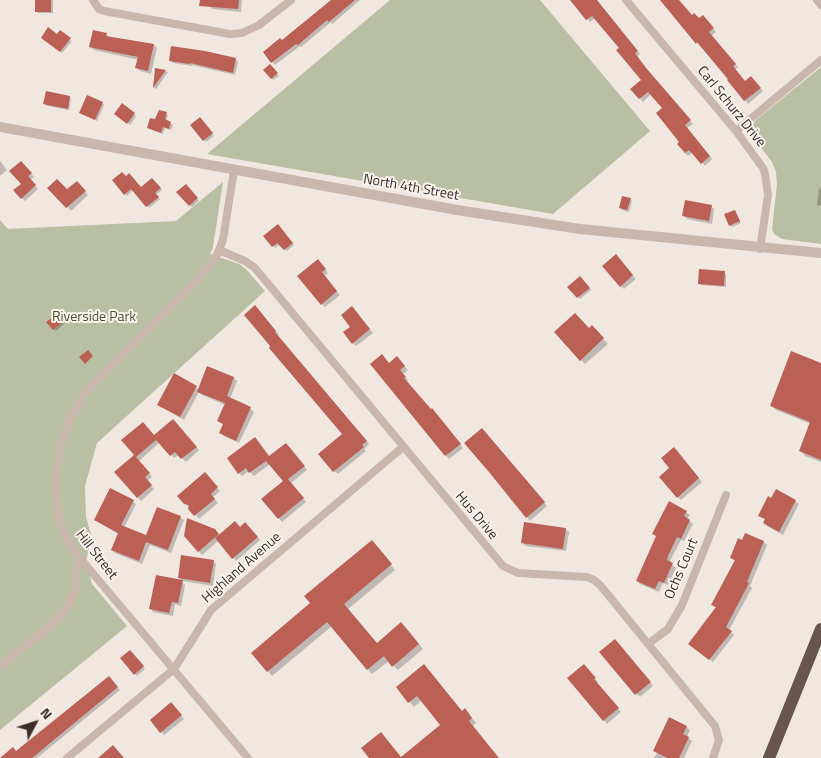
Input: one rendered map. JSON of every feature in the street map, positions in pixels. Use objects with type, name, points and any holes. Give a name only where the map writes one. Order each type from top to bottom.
[{"type":"highway","points":[[769,758],[821,629]]},
{"type":"street","points":[[93,0],[104,11],[230,34],[242,34],[259,25],[291,0]]},
{"type":"street","name":"Carl Schurz Drive","points":[[626,0],[758,160],[765,174],[768,194],[760,248]]},
{"type":"street","points":[[817,0],[821,5]]},
{"type":"street","points":[[736,131],[821,60]]},
{"type":"street","name":"North 4th Street","points":[[0,128],[457,210],[580,229],[821,253]]},
{"type":"street","name":"Hill Street","points":[[234,170],[223,240],[219,250],[200,277],[83,396],[70,419],[60,444],[55,480],[58,513],[61,526],[70,546],[248,758]]},
{"type":"street","name":"Hus Drive","points":[[219,250],[245,261],[255,268],[503,566],[518,573],[570,575],[587,577],[594,580],[716,726],[719,740],[713,758]]},
{"type":"street","name":"Highland Avenue","points":[[72,756],[174,669],[211,610],[403,447]]},
{"type":"street","name":"Ochs Court","points":[[648,644],[668,630],[682,605],[726,495]]},
{"type":"street","points":[[0,666],[44,631],[66,610],[74,592],[79,558]]},
{"type":"green space","points":[[390,0],[540,0],[650,131],[553,214],[207,154]]},
{"type":"green space","points":[[821,67],[821,244],[782,239],[774,234],[772,229],[777,184],[776,172],[772,162],[750,133],[749,128],[756,120]]},
{"type":"green space","name":"Riverside Park","points":[[223,182],[213,247],[210,254],[239,264],[246,269],[265,291],[97,443],[85,486],[86,517],[92,538],[86,561],[92,584],[127,626],[0,730],[0,220],[8,229],[176,221]]},
{"type":"building","points":[[35,0],[51,0],[51,12],[35,12]]},
{"type":"building","points":[[200,0],[239,0],[238,9],[199,6]]},
{"type":"building","points":[[331,0],[355,0],[329,22],[327,20],[298,45],[296,44],[271,63],[263,52],[280,38],[282,40]]},
{"type":"building","points":[[570,0],[597,0],[638,51],[635,53],[646,68],[691,120],[685,125],[710,156],[701,164],[689,150],[685,153],[677,144],[679,142],[656,113],[662,108],[648,92],[639,99],[630,89],[641,80],[616,50],[619,48],[592,16],[586,20]]},
{"type":"building","points":[[660,0],[679,0],[692,15],[694,13],[699,18],[703,15],[714,28],[709,32],[736,64],[733,66],[745,81],[751,76],[761,88],[744,101],[728,79]]},
{"type":"building","points":[[48,27],[57,34],[60,30],[71,38],[60,52],[41,38]]},
{"type":"building","points":[[93,30],[107,33],[106,36],[154,44],[148,71],[135,68],[138,57],[89,47]]},
{"type":"building","points":[[171,46],[236,58],[233,73],[190,63],[169,61]]},
{"type":"building","points":[[270,64],[278,73],[271,79],[263,70]]},
{"type":"building","points":[[155,68],[166,70],[153,88]]},
{"type":"building","points":[[46,91],[70,96],[68,109],[43,104]]},
{"type":"building","points":[[87,95],[103,102],[95,120],[79,113]]},
{"type":"building","points":[[122,103],[135,113],[127,124],[114,114]]},
{"type":"building","points":[[159,110],[167,112],[165,119],[171,122],[169,129],[163,127],[161,133],[147,128],[150,118],[155,119]]},
{"type":"building","points":[[200,117],[213,133],[203,141],[190,125]]},
{"type":"building","points":[[21,161],[32,173],[28,176],[36,185],[21,199],[13,190],[21,184],[9,171]]},
{"type":"building","points":[[122,172],[126,176],[129,173],[141,187],[152,178],[161,188],[155,193],[159,197],[146,207],[131,189],[124,195],[112,180]]},
{"type":"building","points":[[57,179],[67,189],[77,181],[86,191],[66,208],[47,188]]},
{"type":"building","points":[[186,184],[198,198],[189,206],[176,192]]},
{"type":"building","points":[[622,196],[631,198],[627,210],[619,208]]},
{"type":"building","points":[[685,200],[712,205],[709,221],[682,216]]},
{"type":"building","points":[[735,210],[740,221],[729,226],[724,214]]},
{"type":"building","points":[[278,224],[293,243],[284,250],[277,243],[272,247],[263,236]]},
{"type":"building","points":[[616,254],[633,275],[620,287],[602,266]]},
{"type":"building","points":[[318,259],[326,269],[322,272],[337,291],[321,305],[297,276]]},
{"type":"building","points":[[699,269],[725,271],[724,286],[698,284]]},
{"type":"building","points":[[580,276],[590,288],[577,298],[567,287]]},
{"type":"building","points":[[255,305],[275,332],[367,441],[362,445],[364,447],[333,472],[318,454],[342,434],[269,348],[270,346],[244,315]]},
{"type":"building","points":[[352,306],[370,329],[352,344],[343,332],[350,327],[341,315]]},
{"type":"building","points":[[58,313],[64,321],[53,330],[46,322]]},
{"type":"building","points":[[575,313],[589,328],[592,325],[604,338],[580,361],[554,332]]},
{"type":"building","points":[[88,350],[93,356],[85,364],[79,357]]},
{"type":"building","points":[[791,351],[821,363],[821,460],[799,451],[810,422],[770,406]]},
{"type":"building","points":[[382,354],[389,363],[397,356],[405,366],[400,370],[406,377],[404,378],[432,408],[461,444],[445,456],[370,364]]},
{"type":"building","points":[[207,366],[234,377],[227,396],[251,407],[236,441],[219,433],[223,424],[217,421],[225,403],[197,392]]},
{"type":"building","points":[[174,373],[197,386],[180,417],[157,405]]},
{"type":"building","points":[[173,419],[197,447],[181,459],[175,452],[170,456],[156,440],[136,457],[150,473],[145,477],[152,485],[137,498],[114,472],[134,455],[121,440],[143,422],[154,435]]},
{"type":"building","points":[[482,428],[545,502],[526,518],[464,443]]},
{"type":"building","points":[[255,437],[269,456],[286,443],[305,466],[288,479],[304,498],[278,519],[261,499],[283,481],[266,461],[249,473],[246,468],[238,474],[227,458]]},
{"type":"building","points":[[674,447],[699,478],[677,498],[659,477],[669,468],[661,458]]},
{"type":"building","points":[[205,472],[218,487],[211,494],[215,499],[194,516],[188,509],[189,505],[184,504],[177,496]]},
{"type":"building","points":[[110,488],[134,500],[121,525],[146,535],[157,507],[181,516],[168,550],[146,542],[139,561],[111,550],[118,533],[94,520]]},
{"type":"building","points":[[776,489],[796,500],[779,532],[763,523],[765,519],[758,516],[768,496],[771,498]]},
{"type":"building","points":[[669,501],[687,511],[684,516],[690,520],[681,539],[677,537],[668,556],[667,560],[673,563],[664,583],[659,581],[655,589],[636,581],[656,536],[652,534]]},
{"type":"building","points":[[187,518],[215,529],[219,534],[198,552],[184,536]]},
{"type":"building","points":[[235,521],[240,527],[245,522],[258,537],[232,559],[215,538]]},
{"type":"building","points":[[524,522],[566,528],[563,549],[521,543]]},
{"type":"building","points":[[745,533],[764,541],[747,582],[749,583],[726,627],[732,631],[709,660],[688,644],[716,607],[711,605],[735,560],[730,558],[738,538],[742,540]]},
{"type":"building","points":[[372,540],[392,564],[344,604],[377,643],[401,622],[419,644],[392,667],[384,656],[367,670],[327,622],[267,672],[251,653],[310,603],[304,596]]},
{"type":"building","points":[[181,555],[214,560],[210,583],[178,578]]},
{"type":"building","points":[[156,575],[183,580],[178,603],[172,602],[169,613],[149,609]]},
{"type":"building","points":[[615,639],[651,682],[635,695],[599,652]]},
{"type":"building","points":[[130,650],[144,666],[134,675],[120,658]]},
{"type":"building","points":[[424,664],[462,711],[465,708],[472,718],[469,721],[499,758],[369,758],[361,748],[381,732],[401,757],[440,725],[417,696],[408,703],[396,687]]},
{"type":"building","points":[[584,664],[596,678],[594,679],[619,708],[603,721],[567,678]]},
{"type":"building","points":[[109,676],[118,687],[32,758],[0,758],[13,747],[16,751]]},
{"type":"building","points":[[171,702],[182,715],[160,733],[150,720]]},
{"type":"building","points":[[669,717],[687,726],[683,734],[689,737],[679,758],[668,758],[653,751]]},
{"type":"building","points":[[113,745],[124,758],[98,758]]}]
